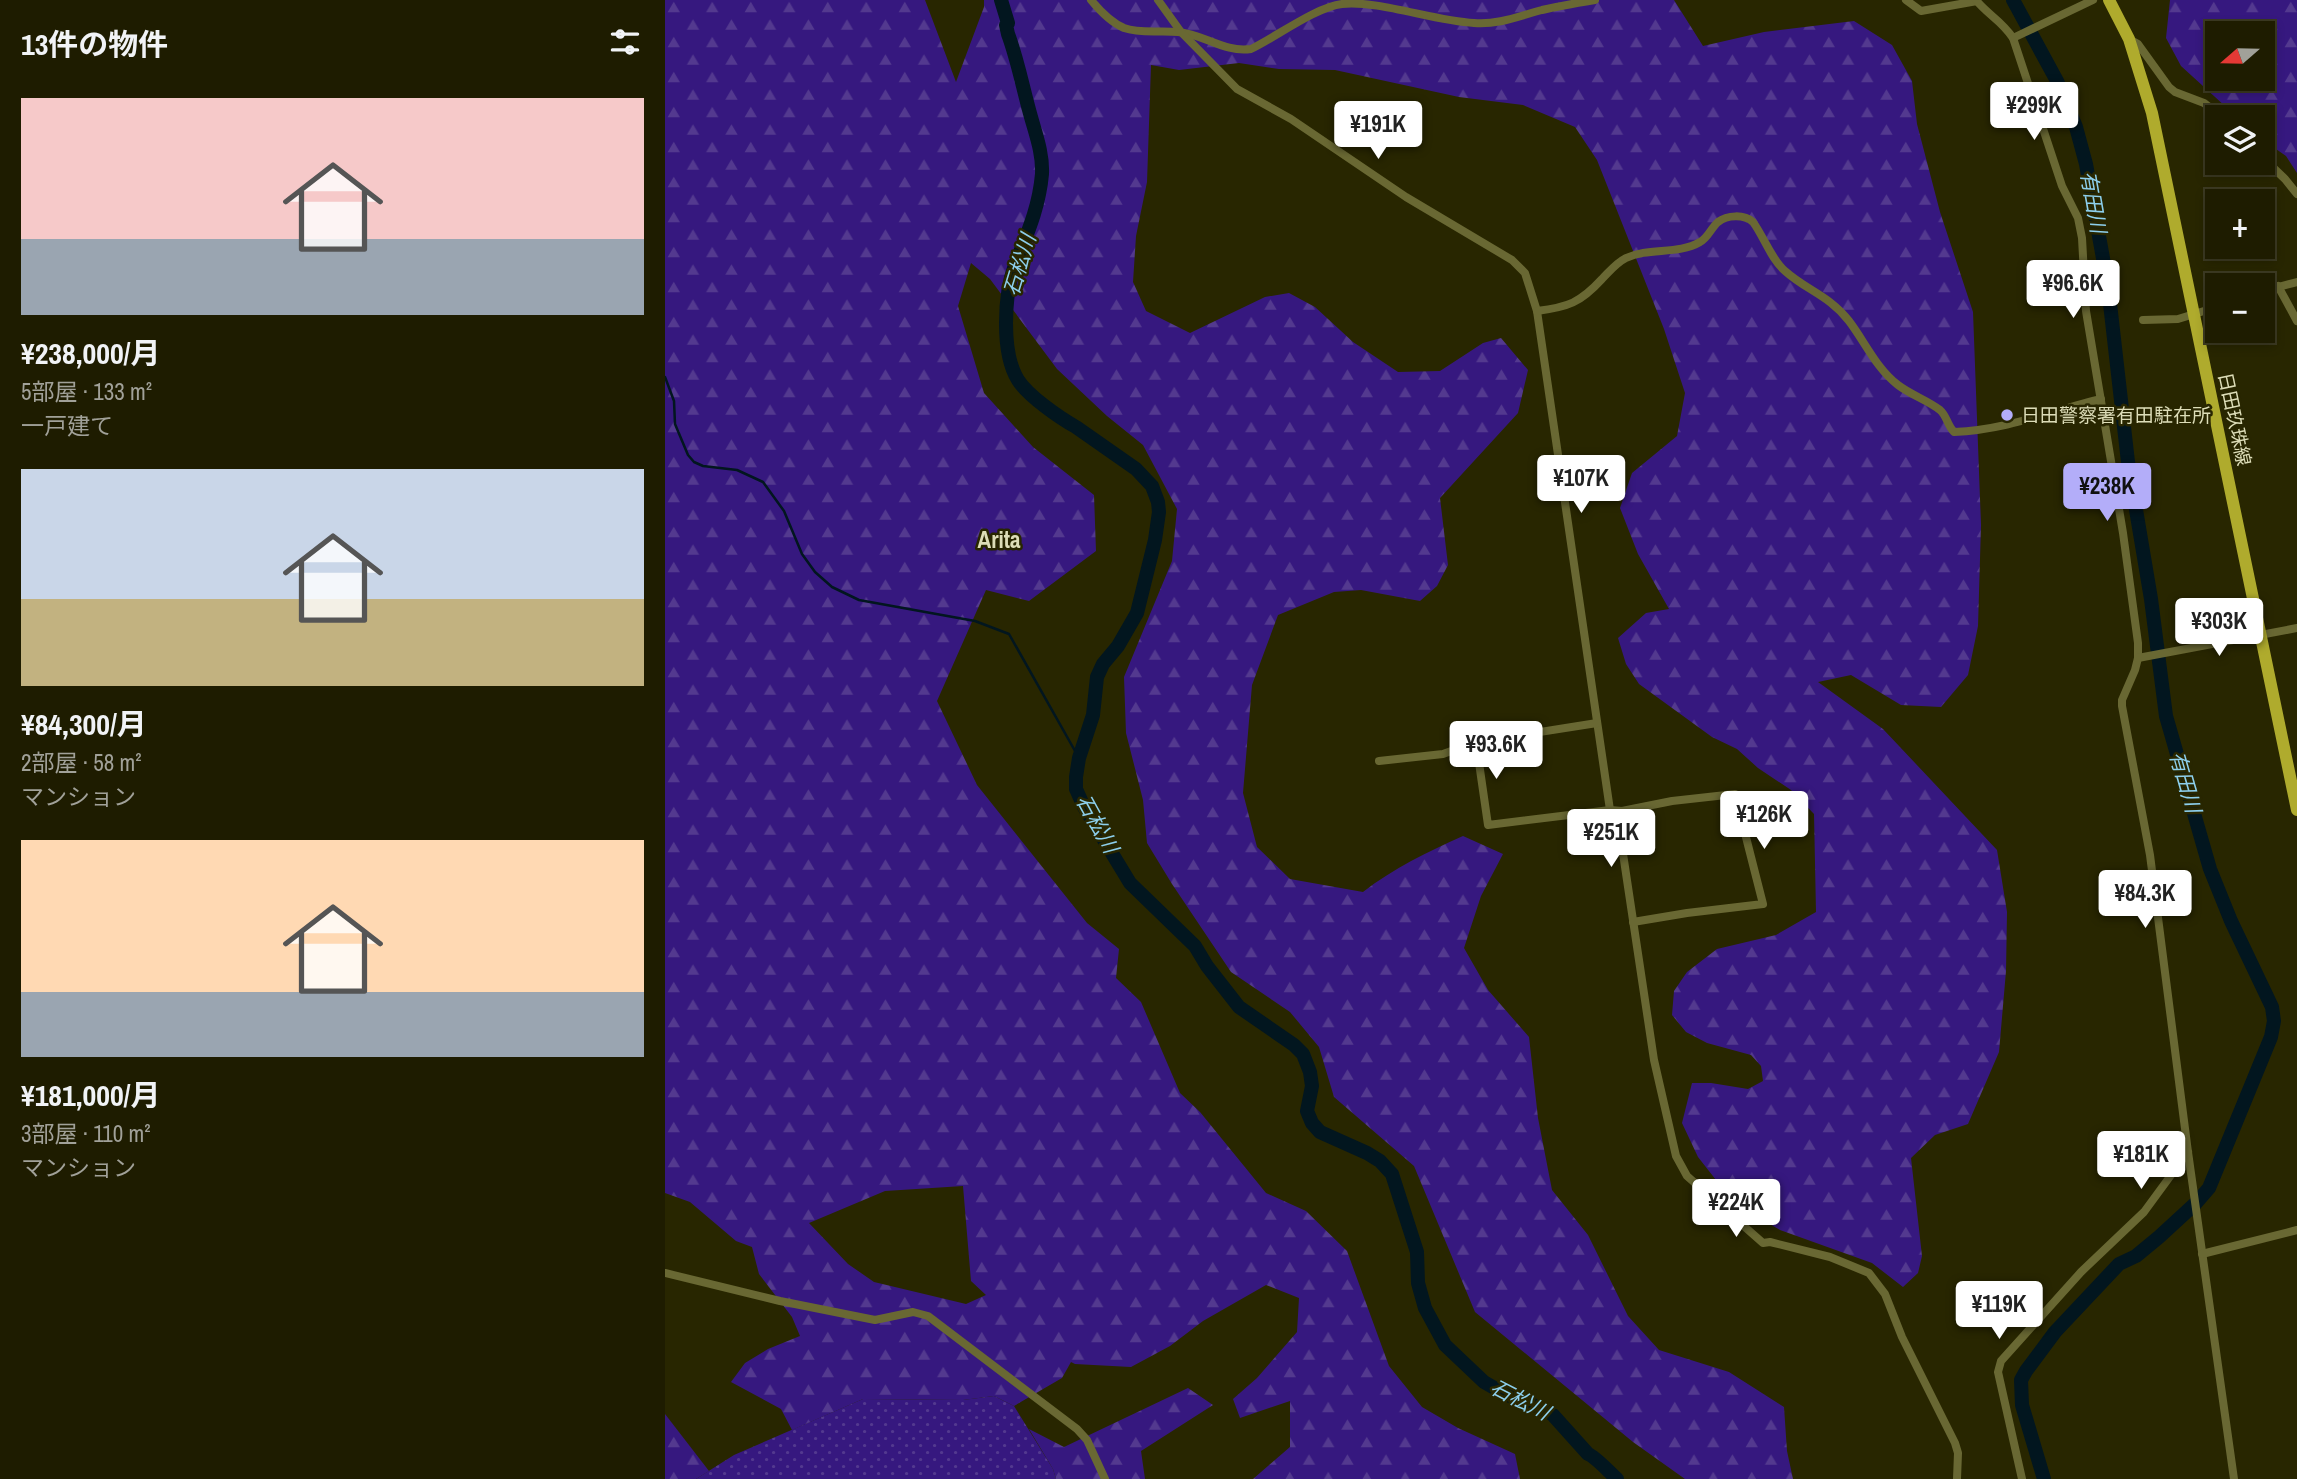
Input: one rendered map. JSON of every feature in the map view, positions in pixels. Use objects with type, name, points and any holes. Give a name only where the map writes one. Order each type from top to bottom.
[{"type":"main road","name":"日田玖珠線","points":[[2109,0],[2129,39],[2152,113],[2297,810]]},
{"type":"street","points":[[1091,0],[1102,13],[1124,28],[1181,32],[1238,51],[1251,50],[1339,4],[1389,8],[1440,20],[1493,23],[1541,10],[1595,0]]},
{"type":"street","points":[[1158,0],[1181,32],[1244,94],[1291,119],[1406,197],[1512,260],[1525,273],[1537,311],[1610,810],[1619,827],[1654,1060],[1676,1156],[1687,1176],[1763,1243],[1770,1242],[1830,1257],[1864,1269],[1881,1285],[1902,1337],[1955,1443],[1958,1453],[1957,1479]]},
{"type":"street","points":[[1906,0],[1921,11],[1976,1],[1983,10],[2004,24],[2013,38],[2050,143],[2062,186],[2078,218],[2082,238],[2086,311],[2123,533],[2138,658],[2122,706],[2150,855],[2188,1155],[2234,1479]]},
{"type":"street","points":[[2013,38],[2093,0]]},
{"type":"street","points":[[2129,39],[2138,44],[2169,87],[2207,105]]},
{"type":"street","points":[[2275,169],[2297,194]]},
{"type":"street","points":[[1537,311],[1574,303],[1587,295],[1625,258],[1691,246],[1701,242],[1718,222],[1730,217],[1747,217],[1764,237],[1786,273],[1825,296],[1850,321],[1859,339],[1885,374],[1900,387],[1943,412],[1948,426],[1954,432],[2032,420],[2101,399]]},
{"type":"street","points":[[2275,287],[2297,282]]},
{"type":"street","points":[[2278,286],[2297,321]]},
{"type":"street","points":[[2143,320],[2178,319],[2205,311]]},
{"type":"street","points":[[2138,658],[2297,628]]},
{"type":"street","points":[[1379,761],[1443,754],[1476,742],[1597,723]]},
{"type":"street","points":[[1476,742],[1488,825],[1610,810],[1622,811],[1735,794],[1763,904],[1687,912],[1633,922]]},
{"type":"street","points":[[2022,1479],[1998,1372],[2001,1361],[2081,1272],[2144,1212],[2188,1155]]},
{"type":"street","points":[[2202,1254],[2297,1230]]},
{"type":"street","points":[[665,1273],[780,1301],[875,1320],[913,1312],[928,1316],[1077,1429],[1087,1440],[1105,1479]]},
{"type":"green space","points":[[665,0],[925,0],[956,82],[984,7],[984,0],[1674,0],[1703,46],[1764,32],[1854,21],[1892,45],[1912,81],[1917,124],[1940,212],[1973,312],[1981,525],[1978,626],[1968,675],[1941,707],[1901,705],[1851,675],[1818,682],[1883,729],[1997,850],[2007,912],[2006,971],[1999,1052],[1968,1124],[1935,1135],[1911,1158],[1922,1256],[1918,1273],[1903,1287],[1872,1263],[1780,1230],[1744,1209],[1727,1194],[1698,1157],[1682,1123],[1692,1083],[1748,1089],[1763,1081],[1761,1066],[1751,1055],[1707,1043],[1686,1032],[1672,1015],[1674,991],[1687,972],[1717,949],[1776,935],[1816,912],[1814,814],[1791,790],[1758,768],[1737,749],[1712,737],[1639,684],[1626,664],[1618,638],[1646,613],[1669,609],[1638,554],[1620,508],[1632,473],[1677,436],[1685,393],[1664,329],[1597,160],[1575,127],[1523,105],[1459,97],[1335,70],[1279,69],[1239,63],[1179,70],[1151,65],[1147,182],[1136,236],[1133,282],[1146,311],[1190,333],[1265,297],[1289,293],[1315,307],[1353,342],[1398,372],[1440,371],[1483,343],[1501,338],[1528,370],[1518,413],[1440,498],[1448,565],[1437,586],[1420,601],[1361,590],[1334,592],[1278,615],[1252,685],[1243,793],[1257,847],[1290,879],[1363,892],[1411,861],[1463,836],[1503,854],[1481,896],[1464,948],[1488,990],[1529,1037],[1538,1118],[1552,1190],[1588,1235],[1628,1316],[1659,1350],[1729,1372],[1784,1407],[1787,1451],[1793,1479],[1685,1479],[1633,1442],[1475,1312],[1414,1166],[1334,1097],[1319,1047],[1290,1012],[1231,972],[1147,843],[1143,800],[1126,733],[1124,677],[1172,561],[1177,509],[1143,445],[1107,416],[1057,369],[990,279],[971,263],[958,306],[984,393],[1033,447],[1094,495],[1096,551],[1029,601],[986,590],[937,701],[977,785],[1087,923],[1119,949],[1116,978],[1141,1002],[1180,1093],[1200,1112],[1266,1193],[1306,1211],[1347,1251],[1389,1366],[1422,1407],[1458,1428],[1515,1454],[1520,1479],[1253,1479],[1290,1447],[1290,1401],[1240,1418],[1233,1399],[1257,1378],[1297,1332],[1299,1298],[1266,1285],[1203,1321],[1170,1346],[1131,1367],[1071,1362],[1062,1378],[1014,1406],[994,1396],[963,1400],[863,1399],[792,1430],[781,1409],[731,1382],[745,1363],[768,1349],[800,1336],[792,1317],[759,1274],[752,1247],[736,1241],[690,1202],[665,1193]],"holes":[[[963,1186],[971,1281],[986,1295],[966,1304],[874,1282],[848,1264],[809,1223],[885,1191]]]},
{"type":"green space","points":[[2170,0],[2297,0],[2297,173],[2286,156],[2275,148],[2275,105],[2224,105],[2208,91],[2275,91],[2275,21],[2205,21],[2205,88],[2181,66],[2166,38]]},
{"type":"green space","points":[[1188,1388],[1213,1405],[1141,1451],[1145,1479],[1056,1479],[1053,1469],[1029,1429],[1064,1447]]},
{"type":"green space","points":[[994,1396],[1014,1406],[1053,1469],[1056,1479],[696,1479],[734,1455],[863,1399],[963,1400]]},
{"type":"green space","points":[[665,1414],[709,1471],[696,1479],[665,1479]]},
{"type":"waterway","name":"石松川","points":[[1001,0],[1039,145],[1042,167],[1035,210],[1008,291],[1007,339],[1013,368],[1018,380],[1037,400],[1136,469],[1152,486],[1159,512],[1137,613],[1097,677],[1093,715],[1079,758],[1076,789],[1130,883],[1195,946],[1239,1007],[1303,1054],[1312,1086],[1307,1111],[1312,1123],[1320,1132],[1380,1161],[1392,1174],[1417,1252],[1418,1283],[1425,1308],[1445,1345],[1484,1382],[1553,1415],[1588,1454],[1617,1479]]},
{"type":"waterway","name":"有田川","points":[[2013,0],[2057,81],[2076,127],[2086,164],[2108,286],[2128,462],[2151,599],[2166,716],[2210,869],[2231,921],[2272,1007],[2274,1021],[2271,1037],[2209,1188],[2159,1237],[2136,1256],[2119,1264],[2055,1332],[2021,1380],[2022,1405],[2044,1479]]},
{"type":"waterway","points":[[665,377],[674,401],[675,424],[688,455],[703,466],[737,470],[763,482],[784,511],[802,554],[815,572],[832,587],[859,600],[975,621],[1009,634],[1079,758]]},
{"type":"place","name":"日田警察署有田駐在所","points":[[2007,415]]},
{"type":"district","name":"Arita","points":[[999,540]]}]
